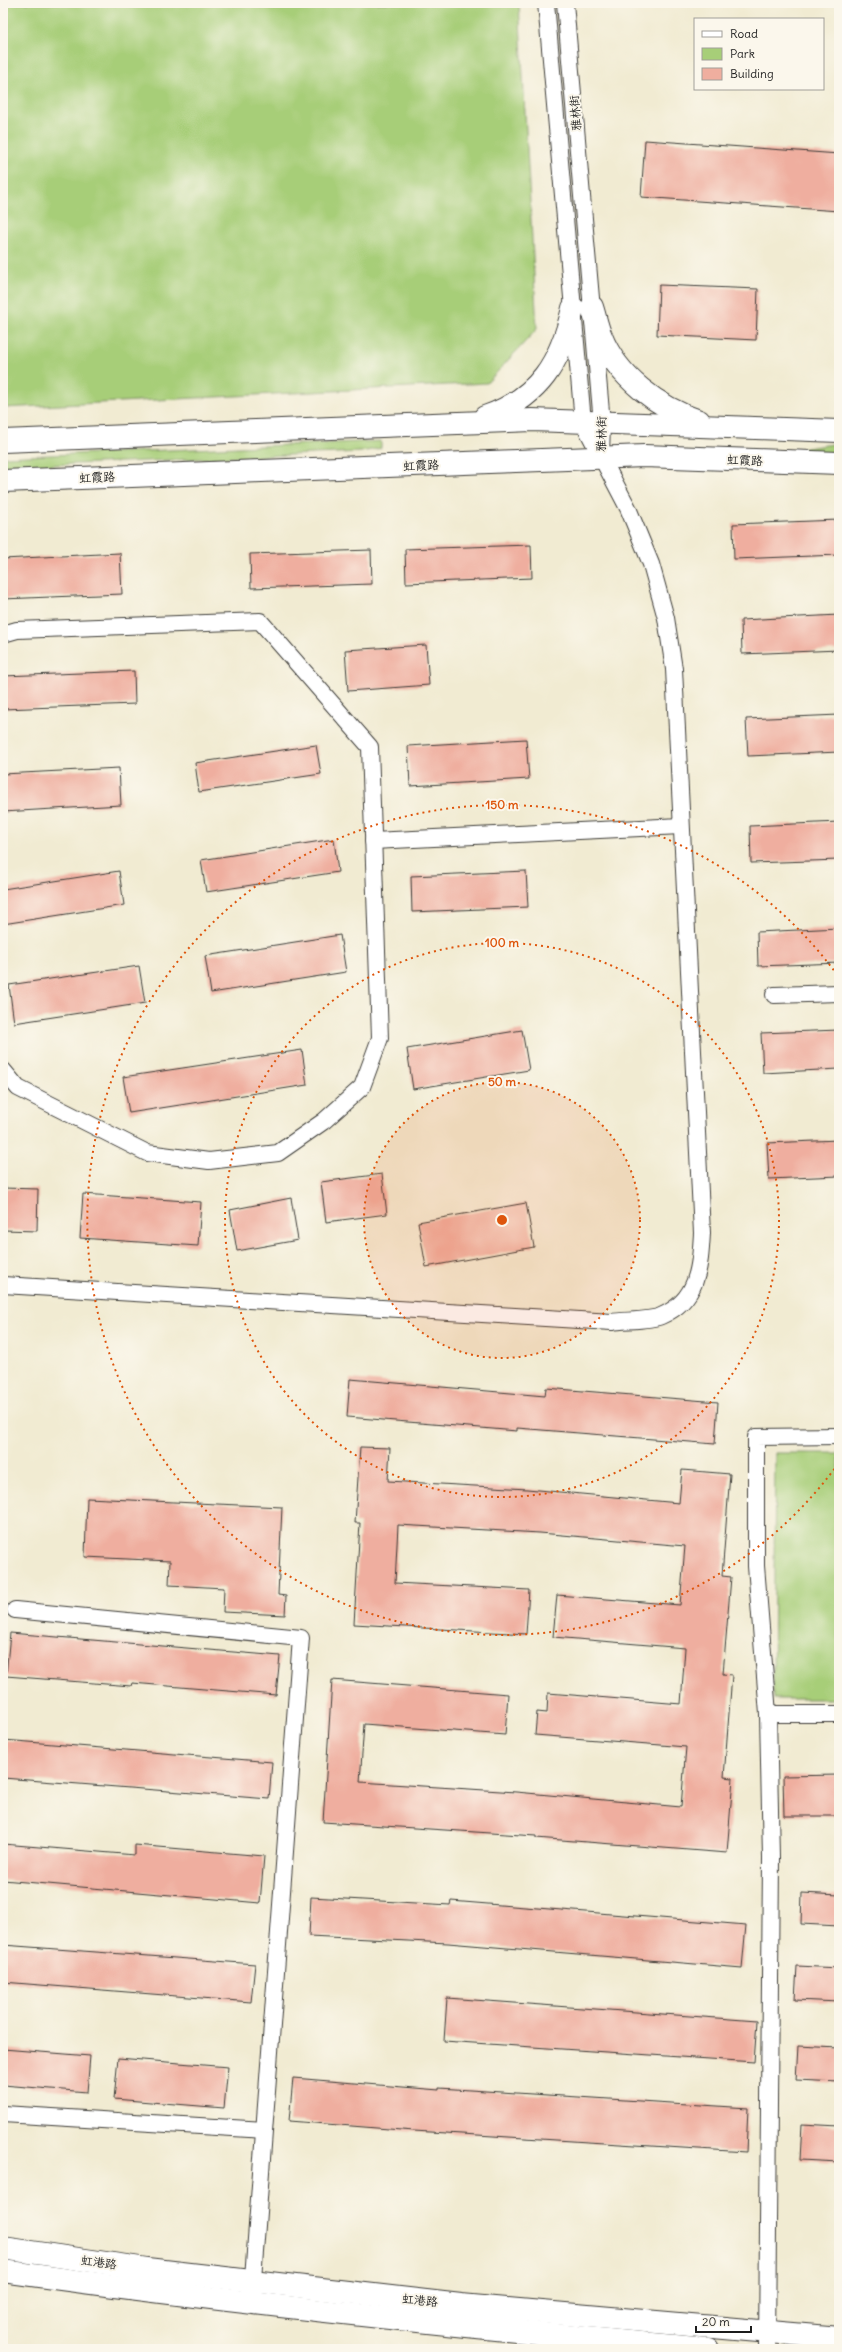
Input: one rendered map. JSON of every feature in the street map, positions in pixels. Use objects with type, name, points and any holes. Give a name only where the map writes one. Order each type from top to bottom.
[{"type":"main road","points":[[472,422],[498,413],[521,399],[540,381],[556,360],[582,307],[617,363],[635,384],[656,402],[684,417],[715,426]]},
{"type":"main road","points":[[3,440],[532,420],[839,431]]},
{"type":"main road","name":"虹霞路","points":[[3,481],[644,456],[839,463]]},
{"type":"main road","name":"虹港路","points":[[3,2248],[253,2281],[767,2340],[839,2338]]},
{"type":"main road","name":"虹港路","points":[[3,2271],[251,2304],[460,2327],[708,2349]]},
{"type":"street","name":"雅林街","points":[[546,3],[582,307]]},
{"type":"street","name":"雅林街","points":[[565,3],[582,307],[592,422],[601,458]]},
{"type":"street","points":[[3,1285],[612,1322],[660,1316],[686,1298],[696,1280],[700,1263],[702,1233],[674,669],[666,618],[651,564],[628,508],[601,458]]},
{"type":"street","points":[[3,634],[17,630],[260,621],[370,747],[380,1038],[362,1087],[324,1121],[278,1153],[209,1161],[147,1153],[18,1088],[3,1070]]},
{"type":"street","points":[[373,841],[681,826]]},
{"type":"street","points":[[774,995],[839,993]]},
{"type":"street","points":[[767,2340],[771,1866],[768,1714],[756,1566],[756,1437],[839,1436]]},
{"type":"street","points":[[15,1610],[301,1638],[251,2304]]},
{"type":"street","points":[[768,1714],[839,1714]]},
{"type":"street","points":[[3,2114],[264,2130]]},
{"type":"green space","points":[[3,3],[519,3],[537,329],[487,383],[3,408]]},
{"type":"green space","points":[[381,441],[381,448],[361,452],[3,467],[3,457]]},
{"type":"green space","points":[[839,443],[839,455],[801,453],[801,449]]},
{"type":"green space","points":[[775,1453],[839,1453],[839,1699],[773,1699]]},
{"type":"building","points":[[645,140],[839,154],[839,211],[641,197]]},
{"type":"building","points":[[659,285],[758,289],[756,340],[657,335]]},
{"type":"building","points":[[839,520],[839,555],[734,559],[733,524]]},
{"type":"building","points":[[531,545],[532,578],[406,583],[405,549]]},
{"type":"building","points":[[371,550],[372,584],[251,588],[250,554]]},
{"type":"building","points":[[120,553],[122,594],[3,599],[3,559]]},
{"type":"building","points":[[839,615],[839,650],[742,654],[741,620]]},
{"type":"building","points":[[426,645],[429,685],[348,691],[345,650]]},
{"type":"building","points":[[134,671],[135,704],[3,709],[3,676]]},
{"type":"building","points":[[839,715],[839,752],[748,756],[746,719]]},
{"type":"building","points":[[526,739],[529,779],[410,786],[408,746]]},
{"type":"building","points":[[316,745],[321,774],[199,792],[195,763]]},
{"type":"building","points":[[119,768],[121,805],[3,812],[3,774]]},
{"type":"building","points":[[839,822],[839,860],[751,863],[750,826]]},
{"type":"building","points":[[334,839],[338,872],[206,892],[201,860]]},
{"type":"building","points":[[119,871],[124,905],[3,924],[3,889]]},
{"type":"building","points":[[526,871],[528,907],[412,912],[411,876]]},
{"type":"building","points":[[839,928],[839,963],[758,966],[757,932]]},
{"type":"building","points":[[340,935],[346,972],[211,993],[205,956]]},
{"type":"building","points":[[139,966],[145,1003],[14,1023],[9,985]]},
{"type":"building","points":[[522,1030],[529,1070],[413,1089],[407,1049]]},
{"type":"building","points":[[839,1030],[839,1069],[763,1073],[761,1033]]},
{"type":"building","points":[[302,1050],[307,1085],[129,1113],[123,1077]]},
{"type":"building","points":[[839,1140],[839,1176],[769,1179],[767,1143]]},
{"type":"building","points":[[382,1174],[387,1214],[326,1222],[321,1182]]},
{"type":"building","points":[[3,1188],[38,1189],[37,1231],[3,1230]]},
{"type":"building","points":[[83,1194],[201,1202],[198,1246],[80,1238]]},
{"type":"building","points":[[291,1198],[298,1240],[237,1251],[230,1210]]},
{"type":"building","points":[[526,1203],[534,1247],[426,1267],[418,1222]]},
{"type":"building","points":[[350,1379],[545,1396],[546,1388],[718,1402],[715,1444],[517,1428],[517,1431],[347,1417]]},
{"type":"building","points":[[360,1447],[390,1448],[388,1481],[527,1489],[679,1503],[682,1470],[730,1474],[722,1576],[731,1577],[723,1674],[732,1675],[724,1777],[733,1778],[727,1853],[536,1838],[536,1836],[323,1822],[332,1680],[508,1694],[505,1735],[364,1724],[360,1782],[516,1792],[681,1807],[686,1747],[535,1735],[537,1712],[547,1713],[548,1693],[681,1704],[685,1648],[553,1637],[557,1595],[680,1605],[685,1546],[540,1533],[398,1525],[395,1583],[529,1590],[526,1634],[354,1624],[360,1523],[355,1523]]},
{"type":"building","points":[[87,1498],[282,1507],[278,1595],[286,1596],[285,1615],[223,1612],[224,1588],[169,1585],[170,1561],[85,1557]]},
{"type":"building","points":[[10,1633],[280,1656],[276,1695],[132,1683],[131,1686],[6,1676]]},
{"type":"building","points":[[4,1740],[272,1762],[269,1799],[3,1778]]},
{"type":"building","points":[[839,1775],[839,1816],[784,1816],[783,1776]]},
{"type":"building","points":[[3,1844],[135,1855],[135,1845],[264,1856],[260,1903],[3,1880]]},
{"type":"building","points":[[802,1893],[839,1895],[839,1926],[801,1924]]},
{"type":"building","points":[[311,1897],[450,1905],[451,1901],[746,1925],[742,1968],[448,1943],[309,1936]]},
{"type":"building","points":[[3,1945],[255,1964],[251,2002],[3,1982]]},
{"type":"building","points":[[797,1966],[839,1968],[839,2002],[795,2000]]},
{"type":"building","points":[[447,1998],[757,2021],[754,2062],[444,2041]]},
{"type":"building","points":[[798,2046],[839,2048],[839,2082],[796,2080]]},
{"type":"building","points":[[3,2049],[90,2056],[87,2092],[3,2085]]},
{"type":"building","points":[[118,2058],[228,2067],[224,2108],[114,2099]]},
{"type":"building","points":[[293,2078],[439,2090],[439,2088],[748,2108],[746,2152],[414,2131],[289,2121]]},
{"type":"building","points":[[802,2124],[839,2126],[839,2162],[800,2160]]}]
